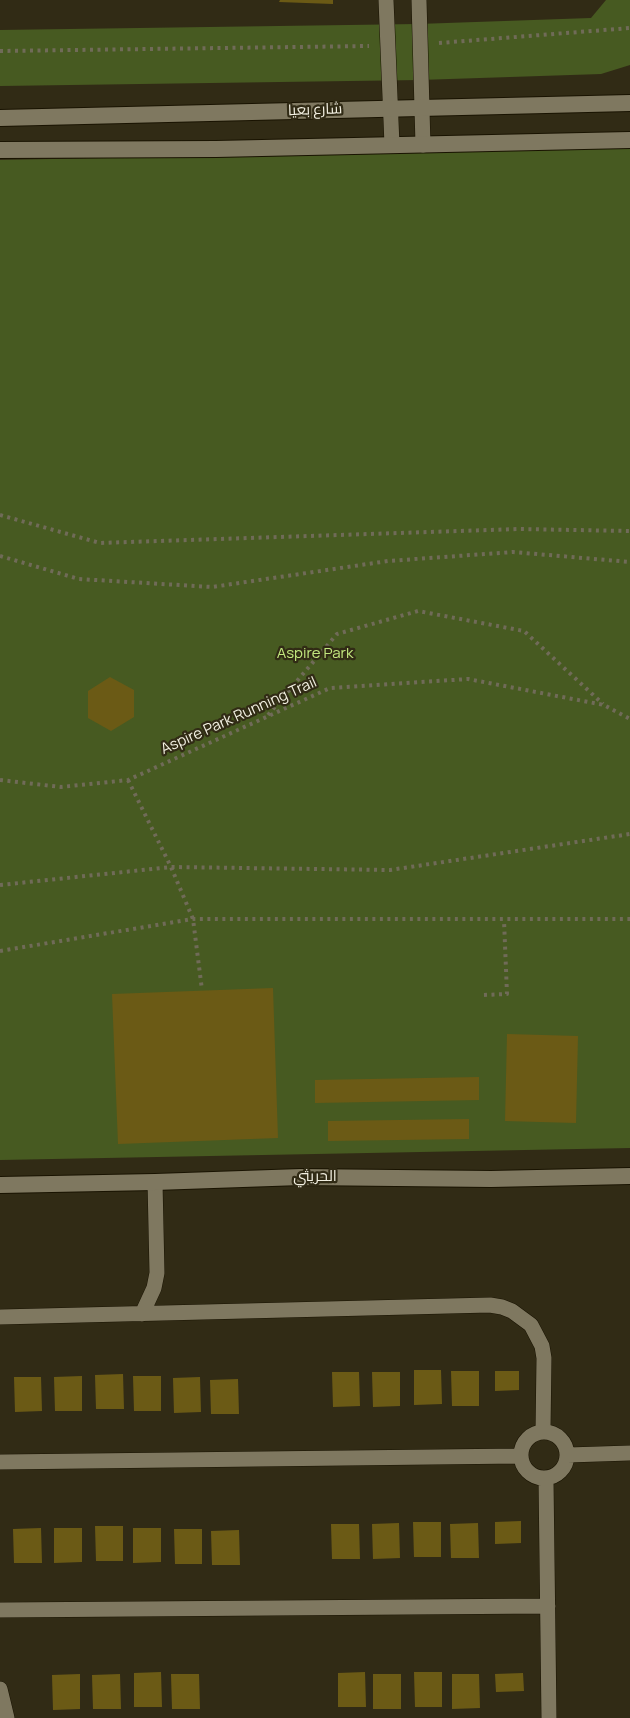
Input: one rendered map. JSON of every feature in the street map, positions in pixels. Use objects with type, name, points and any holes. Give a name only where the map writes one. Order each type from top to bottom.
[{"type":"street","name":"شارع بعيا","points":[[0,118],[630,103]]},
{"type":"street","points":[[0,150],[216,149],[630,140]]},
{"type":"street","name":"الحريثي","points":[[0,1185],[301,1177],[491,1179],[630,1176]]},
{"type":"lane","points":[[386,0],[392,146]]},
{"type":"lane","points":[[419,0],[423,145]]},
{"type":"lane","points":[[142,1314],[158,1273],[154,1182]]},
{"type":"lane","points":[[0,1317],[490,1305],[501,1307],[512,1311],[531,1325],[542,1346],[544,1358],[543,1431]]},
{"type":"lane","points":[[543,1431],[555,1434],[564,1443],[568,1455],[561,1472],[546,1479],[532,1476],[524,1467],[520,1456],[523,1444],[532,1435],[543,1431]]},
{"type":"lane","points":[[568,1455],[630,1453]]},
{"type":"lane","points":[[0,1462],[520,1456]]},
{"type":"lane","points":[[0,1470],[33,1462]]},
{"type":"lane","points":[[546,1479],[549,1718]]},
{"type":"lane","points":[[0,1610],[548,1606]]},
{"type":"lane","points":[[0,1689],[7,1718]]},
{"type":"path","points":[[419,45],[630,28]]},
{"type":"path","points":[[0,51],[387,46]]},
{"type":"path","points":[[0,515],[99,543],[519,529],[630,531]]},
{"type":"path","points":[[0,556],[79,579],[212,587],[388,561],[513,552],[630,562]]},
{"type":"path","points":[[265,717],[337,634],[418,611],[524,631],[604,705]]},
{"type":"path","name":"Aspire Park Running Trail","points":[[0,780],[61,787],[128,780],[330,688],[468,679],[604,705],[630,719]]},
{"type":"path","points":[[128,780],[171,867],[192,919],[202,990]]},
{"type":"path","points":[[0,885],[171,867],[390,870],[630,834]]},
{"type":"path","points":[[0,951],[192,919],[630,919]]},
{"type":"path","points":[[484,995],[507,994],[504,920]]},
{"type":"green space","points":[[606,0],[630,0],[630,65],[601,74],[419,80],[0,86],[0,30],[418,24],[591,18]]},
{"type":"green space","name":"Aspire Park","points":[[630,148],[630,1148],[0,1160],[0,160]]},
{"type":"building","points":[[280,0],[333,0],[333,4],[279,2]]},
{"type":"building","points":[[110,677],[134,690],[134,717],[111,731],[88,718],[88,691]]},
{"type":"building","points":[[273,988],[278,1138],[118,1144],[112,994]]},
{"type":"building","points":[[507,1034],[578,1036],[576,1123],[505,1121]]},
{"type":"building","points":[[479,1077],[479,1100],[315,1103],[315,1080]]},
{"type":"building","points":[[469,1119],[469,1139],[328,1141],[328,1121]]},
{"type":"building","points":[[414,1370],[441,1370],[442,1404],[414,1405]]},
{"type":"building","points":[[451,1371],[479,1371],[479,1406],[452,1406]]},
{"type":"building","points":[[495,1371],[519,1371],[519,1390],[495,1391]]},
{"type":"building","points":[[332,1372],[359,1372],[360,1406],[333,1407]]},
{"type":"building","points":[[372,1372],[400,1372],[400,1406],[373,1407]]},
{"type":"building","points":[[123,1374],[124,1409],[96,1409],[95,1375]]},
{"type":"building","points":[[82,1376],[82,1411],[55,1411],[54,1377]]},
{"type":"building","points":[[133,1376],[161,1376],[161,1411],[134,1411]]},
{"type":"building","points":[[14,1377],[41,1377],[42,1411],[15,1412]]},
{"type":"building","points":[[200,1377],[201,1412],[174,1413],[173,1378]]},
{"type":"building","points":[[238,1379],[239,1414],[211,1414],[210,1380]]},
{"type":"building","points":[[521,1521],[521,1543],[495,1544],[495,1522]]},
{"type":"building","points":[[413,1522],[441,1522],[441,1557],[414,1557]]},
{"type":"building","points":[[399,1523],[400,1558],[373,1559],[372,1524]]},
{"type":"building","points":[[478,1523],[479,1558],[451,1558],[450,1524]]},
{"type":"building","points":[[331,1524],[359,1524],[360,1559],[332,1559]]},
{"type":"building","points":[[95,1526],[123,1526],[123,1561],[96,1561]]},
{"type":"building","points":[[41,1528],[42,1563],[14,1563],[13,1529]]},
{"type":"building","points":[[54,1528],[82,1528],[82,1562],[54,1563]]},
{"type":"building","points":[[133,1528],[161,1528],[161,1562],[133,1563]]},
{"type":"building","points":[[174,1529],[202,1529],[202,1564],[175,1564]]},
{"type":"building","points":[[239,1530],[240,1565],[212,1565],[211,1531]]},
{"type":"building","points":[[161,1672],[162,1707],[134,1707],[134,1673]]},
{"type":"building","points":[[365,1672],[366,1707],[338,1707],[338,1673]]},
{"type":"building","points":[[414,1672],[442,1672],[442,1707],[415,1707]]},
{"type":"building","points":[[523,1673],[524,1691],[496,1692],[495,1674]]},
{"type":"building","points":[[80,1674],[80,1709],[53,1710],[52,1675]]},
{"type":"building","points":[[120,1674],[121,1709],[93,1709],[92,1675]]},
{"type":"building","points":[[171,1674],[199,1674],[200,1709],[172,1709]]},
{"type":"building","points":[[373,1674],[401,1674],[401,1709],[373,1709]]},
{"type":"building","points":[[452,1674],[479,1674],[480,1708],[452,1709]]}]
